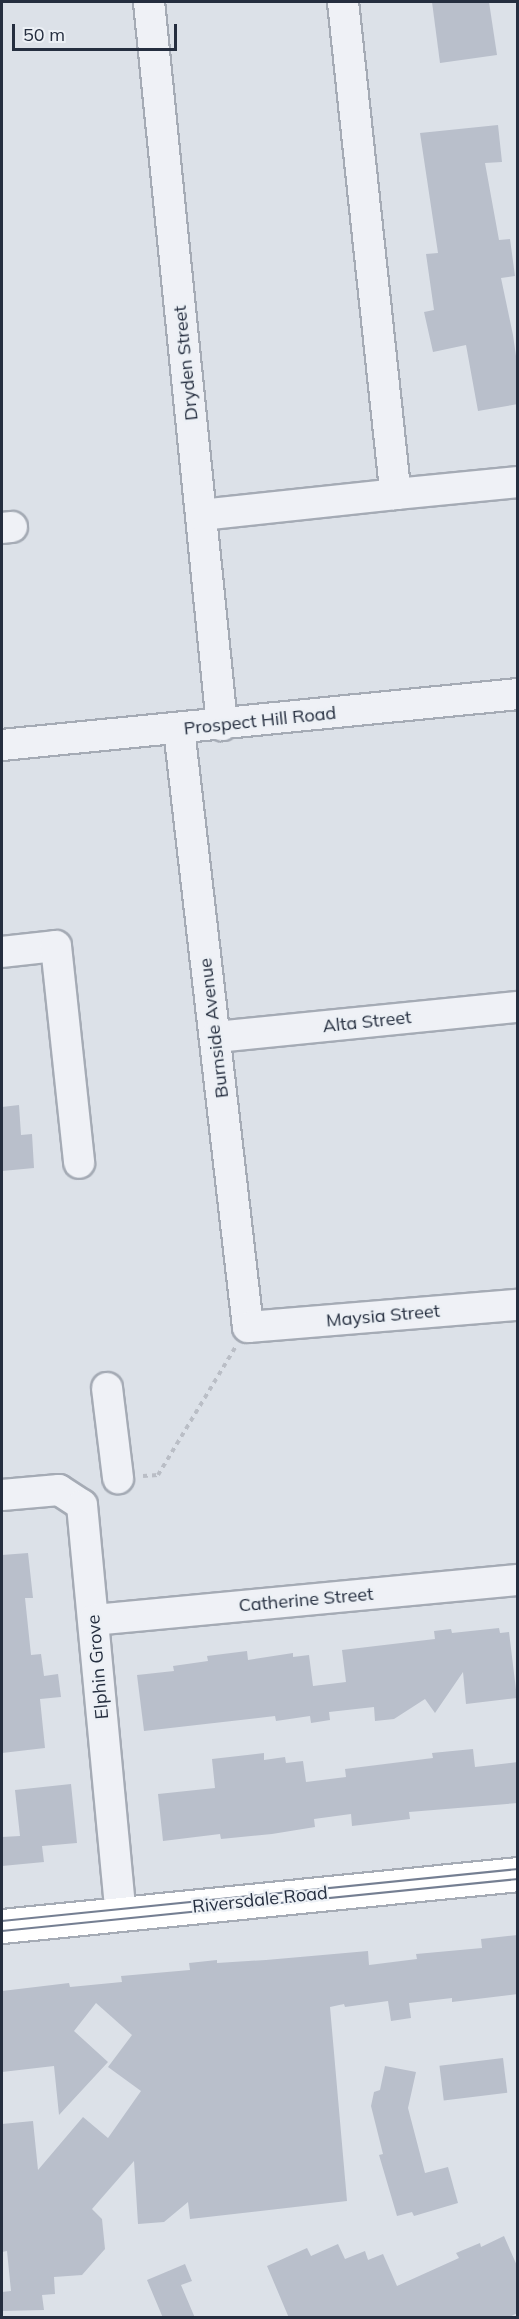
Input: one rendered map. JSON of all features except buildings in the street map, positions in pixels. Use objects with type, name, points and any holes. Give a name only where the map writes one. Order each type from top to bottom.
[{"type":"main road","name":"Riversdale Road","points":[[2,1926],[518,1874]]},
{"type":"street","name":"Dryden Street","points":[[149,2],[222,724]]},
{"type":"street","points":[[343,2],[396,494]]},
{"type":"street","points":[[201,515],[518,482]]},
{"type":"street","name":"Prospect Hill Road","points":[[2,745],[518,694]]},
{"type":"street","name":"Burnside Avenue","points":[[179,729],[248,1327]]},
{"type":"street","points":[[2,952],[56,946],[80,1163]]},
{"type":"street","name":"Alta Street","points":[[216,1037],[518,1007]]},
{"type":"street","name":"Maysia Street","points":[[248,1327],[518,1305]]},
{"type":"street","points":[[106,1389],[118,1478]]},
{"type":"street","name":"Elphin Grove","points":[[2,1495],[59,1490],[82,1504],[121,1914]]},
{"type":"street","name":"Catherine Street","points":[[94,1620],[518,1580]]},
{"type":"path","points":[[118,1478],[158,1475],[248,1327]]},
{"type":"tram line","points":[[2,1921],[518,1869]]},
{"type":"tram line","points":[[2,1931],[518,1879]]}]
